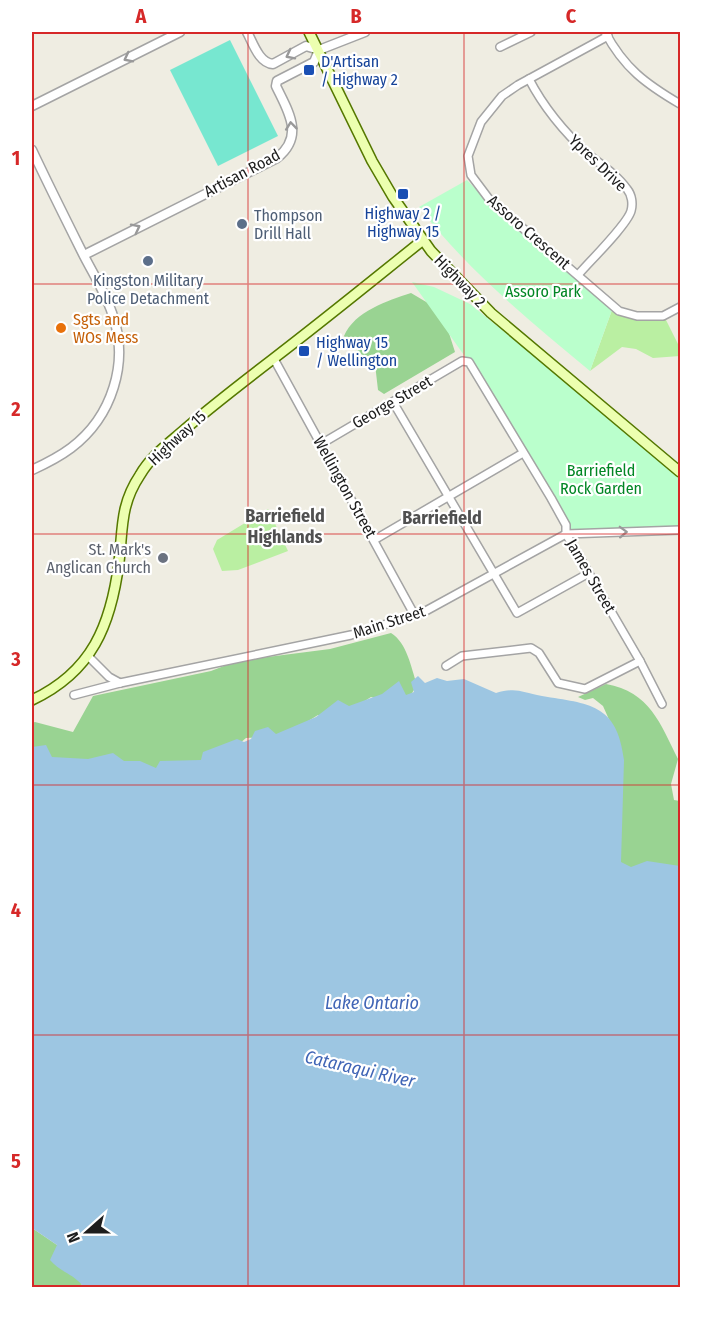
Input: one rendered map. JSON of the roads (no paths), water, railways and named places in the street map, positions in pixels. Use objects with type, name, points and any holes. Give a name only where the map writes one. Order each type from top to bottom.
[{"type":"main road","name":"Highway 2","points":[[309,32],[372,161],[393,197],[423,240],[491,313],[681,472]]},
{"type":"main road","name":"Highway 15","points":[[32,700],[52,691],[88,656],[104,627],[112,604],[120,561],[121,522],[128,499],[139,476],[153,457],[219,399],[274,359],[423,240]]},
{"type":"street","points":[[32,106],[180,32]]},
{"type":"street","points":[[248,32],[262,60],[268,64],[273,64],[306,46],[319,50],[365,32]]},
{"type":"street","points":[[500,47],[531,32]]},
{"type":"street","points":[[606,34],[624,62],[641,79],[681,104]]},
{"type":"street","name":"Assoro Crescent","points":[[606,34],[502,96],[481,122],[468,156],[469,168],[475,182],[489,199],[619,311],[637,316],[663,316],[681,307]]},
{"type":"street","name":"Artisan Road","points":[[84,255],[277,158],[284,152],[292,138],[293,128],[291,117],[276,86],[277,81],[314,62],[319,50]]},
{"type":"street","name":"Ypres Drive","points":[[529,79],[551,114],[576,143],[625,186],[632,200],[631,211],[623,224],[578,275]]},
{"type":"street","points":[[32,150],[108,302],[117,331],[119,351],[114,386],[106,406],[94,425],[82,438],[58,456],[32,470]]},
{"type":"street","name":"Wellington Street","points":[[274,359],[415,616]]},
{"type":"street","name":"George Street","points":[[321,444],[462,361]]},
{"type":"street","name":"James Street","points":[[462,361],[471,364],[566,525],[566,534],[640,661],[662,704]]},
{"type":"street","points":[[393,402],[517,613],[589,573]]},
{"type":"street","points":[[374,540],[523,453]]},
{"type":"street","name":"Main Street","points":[[74,696],[120,683],[351,635],[415,616],[566,534],[681,530]]},
{"type":"street","points":[[446,666],[462,656],[531,648],[539,653],[558,683],[585,689],[640,661]]},
{"type":"street","points":[[88,656],[109,677],[120,683]]},
{"type":"water","name":"Lake Ontario","points":[[418,676],[425,683],[437,678],[447,681],[464,679],[496,693],[509,690],[519,691],[574,701],[598,710],[615,727],[624,760],[621,862],[631,867],[647,861],[680,866],[680,1287],[81,1287],[78,1281],[50,1260],[57,1245],[32,1228],[32,747],[46,745],[52,757],[88,759],[113,753],[124,761],[140,761],[156,768],[160,761],[201,760],[203,752],[237,739],[244,742],[251,739],[255,731],[268,727],[276,734],[316,717],[338,700],[349,706],[382,694],[399,681],[406,695],[414,692],[411,682]]},
{"type":"place","name":"D'Artisan / Highway 2","points":[[309,70]]},
{"type":"place","name":"Highway 2 / Highway 15","points":[[403,194]]},
{"type":"place","name":"Thompson Drill Hall","points":[[242,224]]},
{"type":"place","name":"Kingston Military Police Detachment","points":[[148,261]]},
{"type":"place","name":"Sgts and WOs Mess","points":[[61,328]]},
{"type":"place","name":"Highway 15 / Wellington","points":[[304,351]]},
{"type":"place","name":"St. Mark's Anglican Church","points":[[163,558]]},
{"type":"district","name":"Barriefield","points":[[442,518]]},
{"type":"district","name":"Barriefield Highlands","points":[[285,526]]},
{"type":"park label","name":"Assoro Park","points":[[543,291]]},
{"type":"park label","name":"Barriefield Rock Garden","points":[[601,479]]},
{"type":"water label","name":"Cataraqui River","points":[[360,1069]]}]
